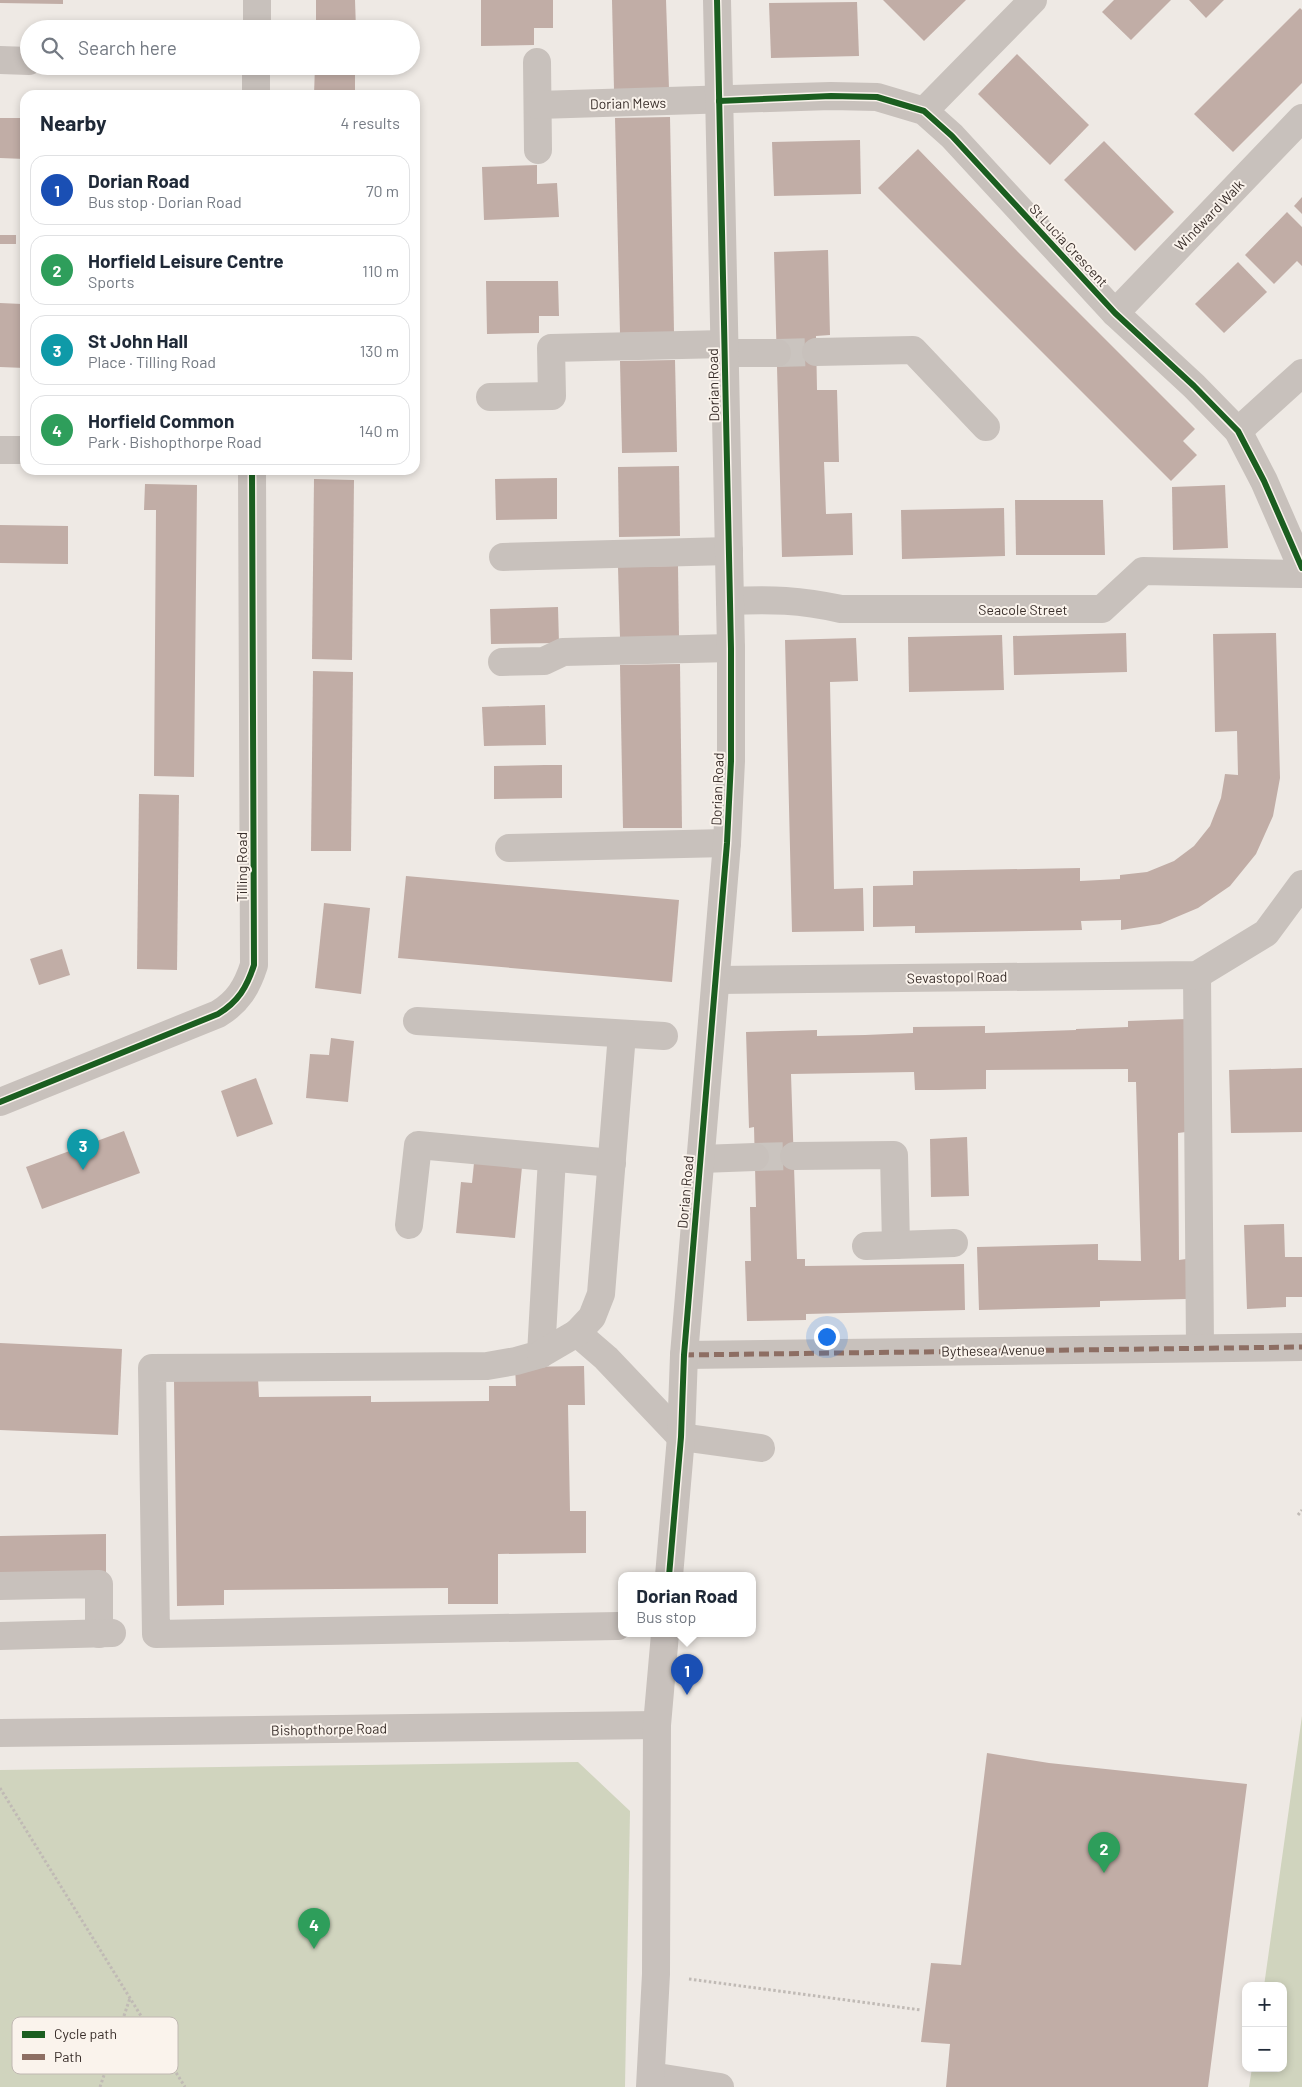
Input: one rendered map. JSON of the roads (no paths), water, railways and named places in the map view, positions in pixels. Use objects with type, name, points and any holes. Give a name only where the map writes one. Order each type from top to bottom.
[{"type":"street","points":[[256,20],[257,0]]},
{"type":"street","name":"Dorian Road","points":[[669,1572],[680,1437],[684,1355],[728,843],[731,761],[732,648],[717,0]]},
{"type":"street","points":[[924,111],[1033,0]]},
{"type":"street","points":[[0,60],[20,61]]},
{"type":"street","points":[[537,62],[538,150]]},
{"type":"street","points":[[256,75],[256,90]]},
{"type":"street","name":"St Lucia Crescent","points":[[719,101],[831,96],[877,97],[924,111],[952,136],[1115,313],[1238,430],[1264,481],[1302,568]]},
{"type":"street","name":"Dorian Mews","points":[[538,105],[719,101]]},
{"type":"street","name":"Windward Walk","points":[[1115,313],[1302,118]]},
{"type":"street","points":[[490,397],[552,396],[551,348],[725,348],[777,353]]},
{"type":"street","points":[[816,352],[912,350],[986,427]]},
{"type":"street","points":[[1238,430],[1302,373]]},
{"type":"street","points":[[0,450],[20,450]]},
{"type":"street","name":"Tilling Road","points":[[0,1102],[218,1014],[230,1007],[241,995],[249,980],[254,965],[252,475]]},
{"type":"street","points":[[503,557],[729,552]]},
{"type":"street","name":"Seacole Street","points":[[730,601],[776,599],[813,603],[841,609],[1102,608],[1143,571],[1302,574]]},
{"type":"street","points":[[502,662],[544,662],[563,652],[732,648]]},
{"type":"street","points":[[509,848],[728,843]]},
{"type":"street","points":[[1200,1348],[1197,975],[1266,933],[1302,884]]},
{"type":"street","name":"Sevastopol Road","points":[[717,980],[1197,975]]},
{"type":"street","points":[[417,1021],[664,1036]]},
{"type":"street","points":[[618,1626],[156,1634],[152,1368],[487,1366],[541,1354],[577,1333],[592,1317],[601,1294],[622,1034]]},
{"type":"street","points":[[409,1225],[418,1145],[612,1163]]},
{"type":"street","points":[[794,1156],[894,1155],[896,1245]]},
{"type":"street","points":[[701,1159],[755,1157]]},
{"type":"street","points":[[541,1354],[552,1158]]},
{"type":"street","points":[[866,1246],[954,1243]]},
{"type":"street","points":[[577,1333],[606,1358],[680,1437],[761,1448]]},
{"type":"street","name":"Bythesea Avenue","points":[[684,1355],[1302,1347]]},
{"type":"street","points":[[0,1586],[99,1584],[106,1633],[0,1636]]},
{"type":"street","points":[[664,1637],[657,1725],[656,1974],[650,2082],[720,2087]]},
{"type":"street","name":"Bishopthorpe Road","points":[[0,1733],[657,1725]]},
{"type":"tunnel","points":[[777,353],[816,352]]},
{"type":"tunnel","points":[[755,1157],[794,1156]]},
{"type":"place","name":"St John Hall","points":[[83,1170]]},
{"type":"place","name":"Dorian Road","points":[[687,1695]]},
{"type":"place","name":"Horfield Leisure Centre","points":[[1104,1873]]},
{"type":"place","name":"Horfield Common","points":[[314,1949]]}]
